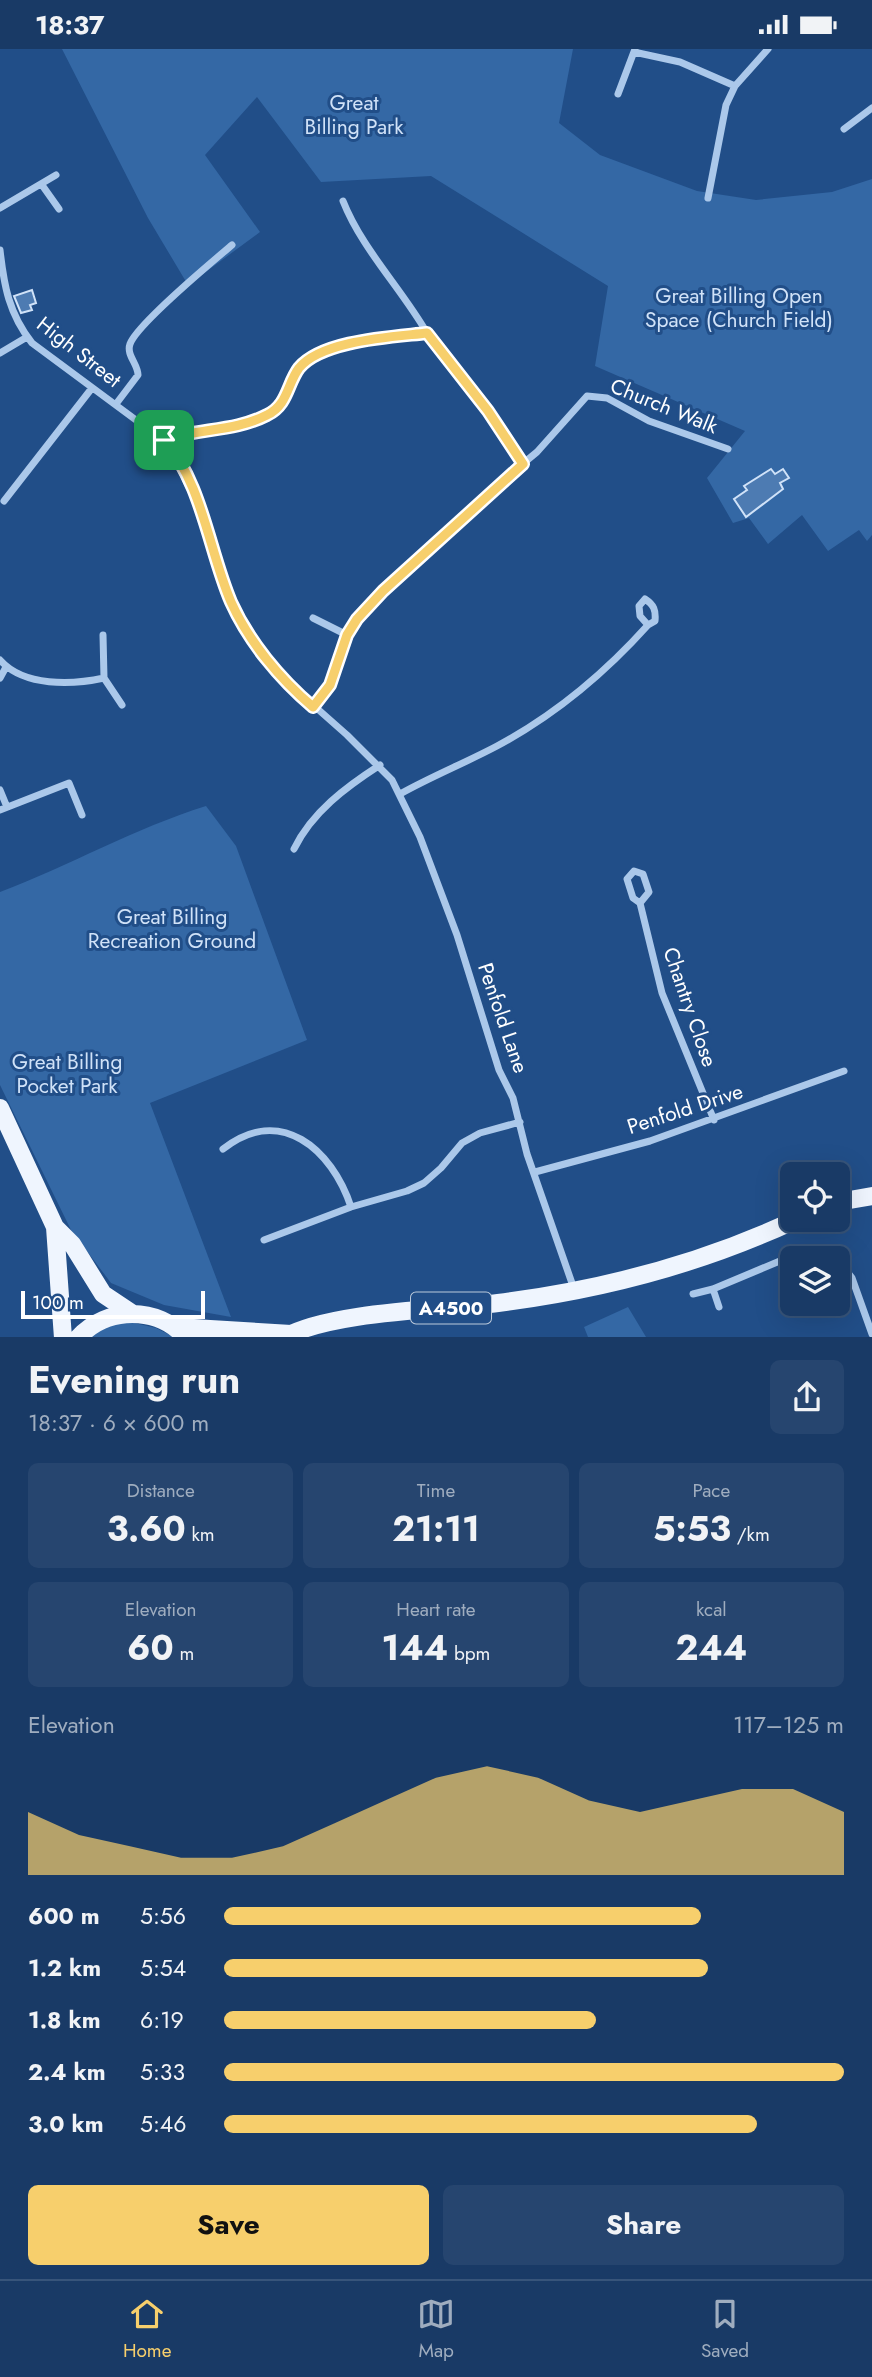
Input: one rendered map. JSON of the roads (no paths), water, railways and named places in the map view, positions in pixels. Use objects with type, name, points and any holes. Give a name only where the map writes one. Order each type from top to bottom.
[{"type":"main road","points":[[0,1108],[55,1227],[72,1244],[103,1294],[133,1314]]},
{"type":"main road","points":[[850,1200],[872,1196]]},
{"type":"main road","name":"A4500","points":[[181,1332],[287,1336],[368,1317],[574,1291],[688,1262],[780,1226]]},
{"type":"main road","points":[[55,1227],[63,1337]]},
{"type":"main road","points":[[79,1337],[100,1319],[133,1314],[153,1317],[181,1332]]},
{"type":"street","points":[[708,198],[718,131],[735,86],[768,49]]},
{"type":"street","points":[[618,94],[635,51],[680,62],[735,86]]},
{"type":"street","points":[[844,129],[872,108]]},
{"type":"street","points":[[0,208],[56,175]]},
{"type":"street","points":[[42,185],[59,209]]},
{"type":"street","points":[[344,201],[353,225],[407,297],[427,333],[488,411],[523,464]]},
{"type":"street","points":[[117,404],[138,375],[129,353],[132,341],[179,292],[232,246]]},
{"type":"street","name":"High Street","points":[[0,250],[6,295],[13,315],[27,337],[164,440],[195,498],[232,602],[243,623],[277,673],[380,765]]},
{"type":"street","points":[[164,440],[179,435],[223,430],[271,414],[284,402],[299,368],[311,358],[330,349],[427,333]]},
{"type":"street","points":[[0,353],[27,337]]},
{"type":"street","points":[[4,501],[92,388]]},
{"type":"street","name":"Church Walk","points":[[313,707],[330,685],[347,635],[383,591],[523,464],[587,396],[607,398],[649,421],[728,449]]},
{"type":"street","points":[[313,618],[347,635]]},
{"type":"street","points":[[400,794],[453,765],[499,745],[536,722],[610,667],[648,625]]},
{"type":"street","points":[[103,635],[104,678],[122,705]]},
{"type":"street","points":[[0,660],[6,667],[49,681],[76,682],[104,678]]},
{"type":"street","points":[[0,678],[6,667]]},
{"type":"street","points":[[294,849],[309,822],[354,782],[380,765]]},
{"type":"street","name":"Penfold Lane","points":[[380,765],[400,794],[457,935],[499,1070],[513,1098],[574,1291]]},
{"type":"street","points":[[0,790],[4,809],[69,783],[82,815]]},
{"type":"street","name":"Chantry Close","points":[[640,903],[662,993],[714,1120]]},
{"type":"street","name":"Penfold Drive","points":[[535,1173],[714,1120],[844,1071]]},
{"type":"street","points":[[264,1240],[351,1207],[407,1191],[424,1183],[462,1143],[480,1133],[520,1122]]},
{"type":"street","points":[[223,1149],[251,1131],[268,1129],[291,1134],[307,1143],[337,1174],[351,1207]]},
{"type":"street","points":[[693,1294],[713,1289],[780,1261]]},
{"type":"street","points":[[850,1275],[872,1334]]},
{"type":"street","points":[[713,1289],[719,1307]]},
{"type":"park label","name":"Great Billing Park","points":[[354,115]]},
{"type":"park label","name":"Great Billing Open Space (Church Field)","points":[[739,308]]},
{"type":"park label","name":"Great Billing Recreation Ground","points":[[172,929]]},
{"type":"park label","name":"Great Billing Pocket Park","points":[[67,1074]]}]
